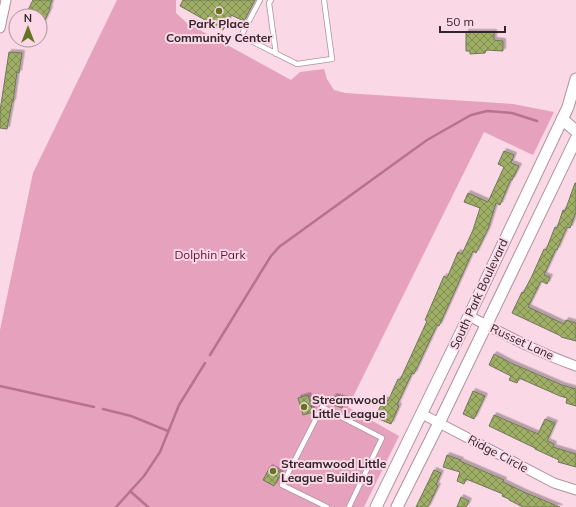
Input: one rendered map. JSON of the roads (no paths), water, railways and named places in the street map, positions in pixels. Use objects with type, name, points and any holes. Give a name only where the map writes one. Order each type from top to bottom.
[{"type":"street","points":[[0,28],[6,0]]},
{"type":"street","name":"South Park Boulevard","points":[[376,507],[562,120],[572,109],[576,79]]},
{"type":"street","points":[[562,120],[576,131]]},
{"type":"street","name":"South Park Boulevard","points":[[397,507],[576,138]]},
{"type":"street","name":"Russet Lane","points":[[469,316],[576,366]]},
{"type":"street","name":"Ridge Circle","points":[[422,414],[554,483],[576,490]]},
{"type":"lane","points":[[260,0],[241,36],[297,64],[332,59],[324,0]]},
{"type":"lane","points":[[271,0],[269,3],[276,54]]},
{"type":"lane","points":[[327,507],[282,485],[322,407],[382,438],[349,507]]},
{"type":"waterway","points":[[210,355],[271,256],[279,247],[427,140],[471,115],[487,111],[512,113],[537,121]]},
{"type":"waterway","points":[[116,507],[144,476],[160,452],[179,405],[205,363]]},
{"type":"waterway","points":[[0,386],[94,407]]},
{"type":"waterway","points":[[103,409],[131,416],[168,431]]},
{"type":"waterway","points":[[130,491],[148,507]]},
{"type":"place","name":"Park Place Community Center","points":[[219,11]]},
{"type":"place","name":"Streamwood Little League","points":[[304,407]]},
{"type":"place","name":"Streamwood Little League Building","points":[[273,471]]},
{"type":"park label","name":"Dolphin Park","points":[[210,255]]}]
